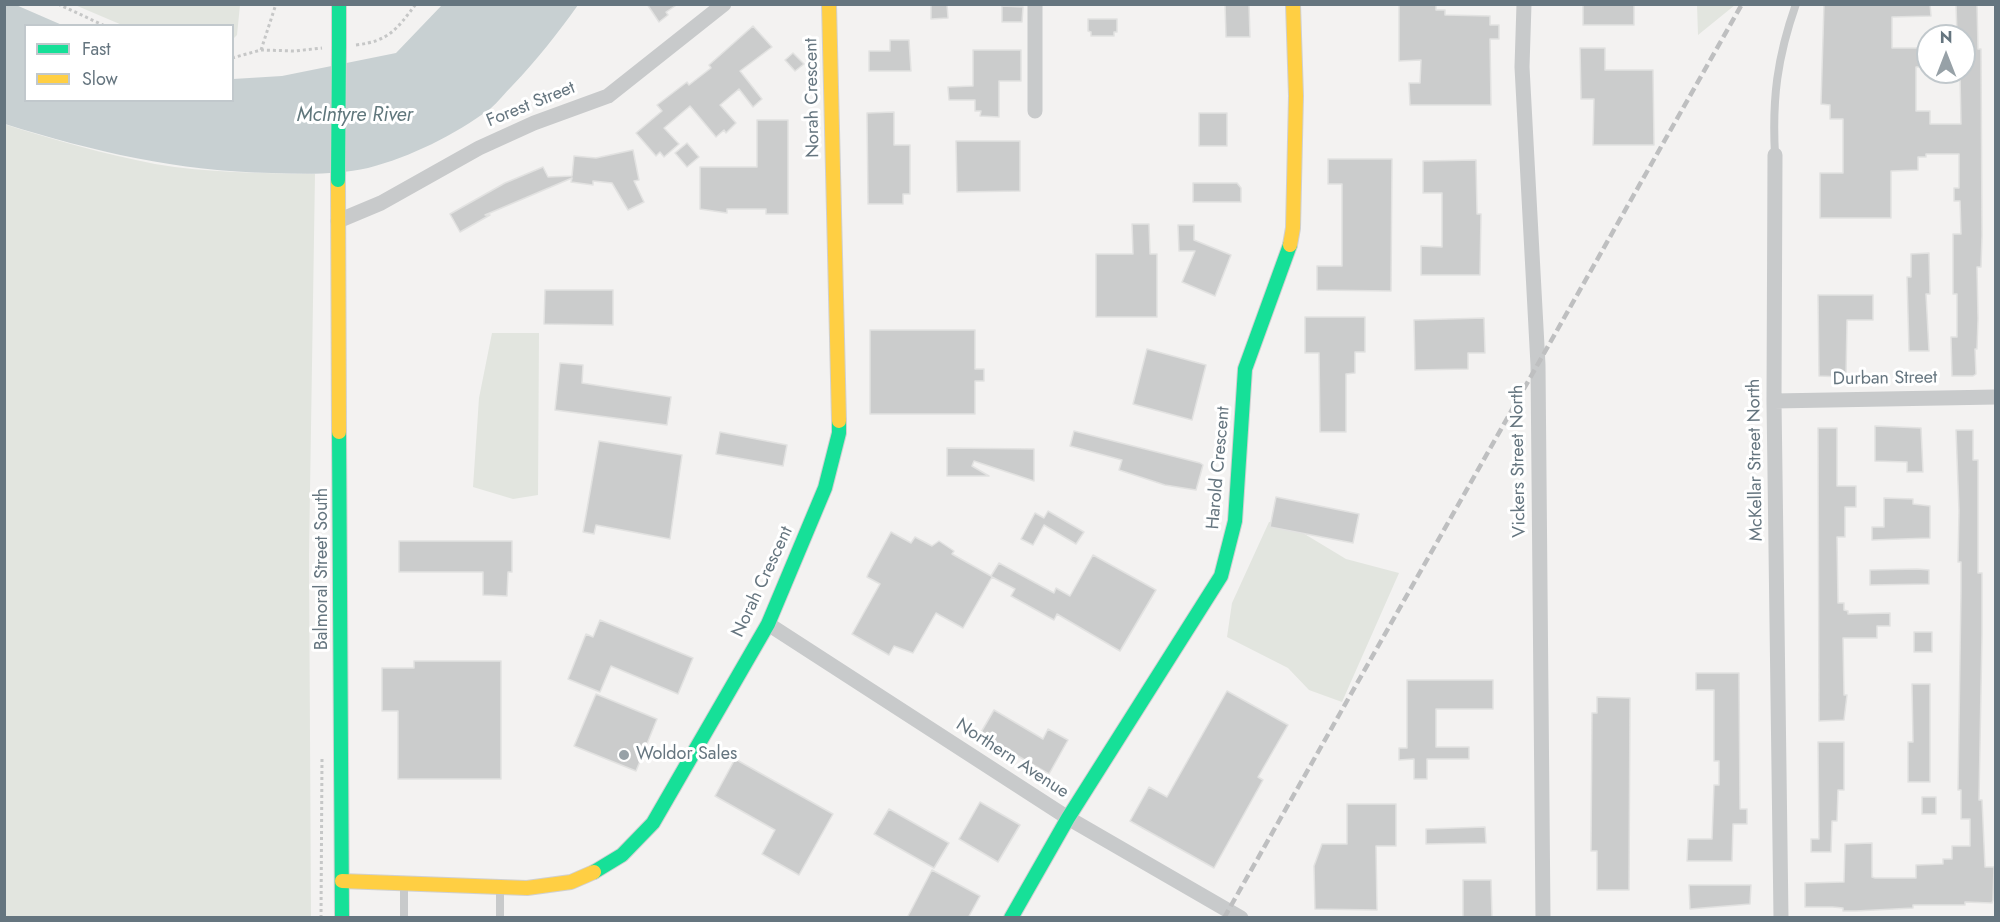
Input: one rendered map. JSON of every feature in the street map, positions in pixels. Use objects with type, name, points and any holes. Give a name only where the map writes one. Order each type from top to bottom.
[{"type":"street","name":"Balmoral Street South","points":[[339,4],[342,918]]},
{"type":"street","name":"Forest Street","points":[[338,221],[381,203],[488,144],[534,123],[608,96],[724,4]]},
{"type":"street","name":"Norah Crescent","points":[[342,881],[528,888],[571,882],[600,870],[622,855],[653,823],[768,624],[825,488],[839,433],[829,4]]},
{"type":"street","points":[[1035,4],[1035,111]]},
{"type":"street","name":"Harold Crescent","points":[[1011,918],[1068,818],[1221,576],[1235,521],[1245,369],[1289,251],[1293,228],[1296,96],[1293,4]]},
{"type":"street","name":"Vickers Street North","points":[[1524,4],[1522,67],[1538,365],[1543,918]]},
{"type":"street","name":"McKellar Street North","points":[[1775,155],[1774,401],[1781,918]]},
{"type":"street","name":"Durban Street","points":[[1774,401],[1995,397]]},
{"type":"street","name":"Northern Avenue","points":[[768,624],[1068,818],[1241,918]]},
{"type":"lane","name":"McKellar Street North","points":[[1775,155],[1773,111],[1776,75],[1796,4]]},
{"type":"lane","points":[[404,884],[404,918]]},
{"type":"lane","points":[[500,887],[500,918]]},
{"type":"path","points":[[58,4],[101,24]]},
{"type":"path","points":[[261,50],[276,4]]},
{"type":"shaded area","points":[[1697,4],[1735,4],[1735,5],[1698,35]]},
{"type":"shaded area","points":[[75,5],[240,5],[237,35],[234,38],[234,24],[120,24]]},
{"type":"shaded area","points":[[4,124],[79,146],[155,164],[215,171],[315,174],[309,555],[311,917],[5,917]]},
{"type":"shaded area","points":[[492,333],[539,333],[538,495],[513,499],[473,487],[479,398]]},
{"type":"shaded area","points":[[1283,521],[1346,559],[1399,573],[1342,702],[1309,690],[1288,668],[1227,637],[1232,603],[1269,522]]},
{"type":"water","name":"McIntyre River","points":[[4,5],[16,5],[60,24],[24,24],[24,102],[234,102],[234,79],[282,76],[396,53],[442,5],[578,5],[539,56],[490,109],[462,128],[432,144],[368,168],[308,174],[237,171],[170,164],[71,143],[5,124]]},
{"type":"building","points":[[647,4],[678,4],[666,12],[668,15],[659,22]]},
{"type":"building","points":[[931,4],[947,4],[948,18],[931,19]]},
{"type":"building","points":[[1225,4],[1249,4],[1250,37],[1226,37]]},
{"type":"building","points":[[1399,4],[1436,4],[1436,10],[1445,10],[1445,15],[1490,16],[1490,25],[1499,25],[1499,39],[1490,39],[1491,105],[1410,105],[1409,83],[1420,83],[1421,60],[1399,61]]},
{"type":"building","points":[[1583,4],[1634,4],[1634,25],[1583,25]]},
{"type":"building","points":[[1824,4],[1930,4],[1931,16],[1892,17],[1892,48],[1916,48],[1916,111],[1930,111],[1930,124],[1961,124],[1960,84],[1976,84],[1976,24],[1957,24],[1956,4],[1977,4],[1978,49],[1981,49],[1982,236],[1981,267],[1977,267],[1977,349],[1975,349],[1976,374],[1973,376],[1952,376],[1951,337],[1957,337],[1957,294],[1953,294],[1953,234],[1961,234],[1960,201],[1954,201],[1954,188],[1959,188],[1959,154],[1926,154],[1926,157],[1918,157],[1918,170],[1891,171],[1891,218],[1820,218],[1820,173],[1843,173],[1843,119],[1830,119],[1830,105],[1821,104]]},
{"type":"building","points":[[1002,6],[1023,7],[1022,22],[1002,22]]},
{"type":"building","points":[[1088,19],[1117,19],[1117,32],[1114,32],[1114,36],[1091,36],[1091,32],[1088,31]]},
{"type":"building","points":[[753,26],[772,47],[740,71],[762,99],[753,107],[739,89],[720,105],[736,123],[726,133],[724,130],[716,137],[690,106],[664,128],[679,144],[664,157],[660,152],[656,156],[636,133],[662,111],[657,105],[687,82],[689,85],[711,68],[709,65]]},
{"type":"building","points":[[890,40],[909,40],[911,71],[869,71],[869,51],[890,51]]},
{"type":"building","points":[[1580,48],[1605,48],[1605,70],[1653,70],[1654,145],[1593,145],[1594,99],[1581,99]]},
{"type":"building","points":[[973,50],[1021,50],[1021,81],[999,81],[999,117],[980,116],[981,111],[975,111],[975,100],[949,100],[948,87],[973,86]]},
{"type":"building","points":[[793,53],[804,64],[795,71],[785,60]]},
{"type":"building","points":[[894,112],[894,145],[910,145],[910,194],[903,194],[903,204],[868,204],[867,113]]},
{"type":"building","points":[[1199,113],[1227,113],[1227,146],[1199,146]]},
{"type":"building","points":[[757,120],[788,120],[788,214],[766,214],[766,209],[727,209],[727,213],[700,209],[700,167],[757,167]]},
{"type":"building","points":[[956,141],[1020,141],[1020,191],[957,192]]},
{"type":"building","points":[[687,143],[699,157],[687,167],[675,153]]},
{"type":"building","points":[[633,150],[639,180],[634,181],[644,202],[628,210],[612,183],[593,181],[593,185],[571,182],[572,178],[485,215],[490,215],[460,232],[450,214],[505,183],[543,167],[548,177],[572,176],[574,156],[596,158]]},
{"type":"building","points":[[1328,159],[1392,159],[1391,291],[1317,290],[1317,266],[1342,266],[1342,184],[1328,184]]},
{"type":"building","points":[[1476,160],[1477,214],[1481,214],[1480,275],[1421,275],[1421,246],[1442,247],[1442,193],[1423,193],[1423,161]]},
{"type":"building","points":[[1193,183],[1237,183],[1241,188],[1241,202],[1193,202]]},
{"type":"building","points":[[1132,224],[1149,224],[1150,254],[1157,254],[1157,317],[1096,317],[1096,254],[1133,254]]},
{"type":"building","points":[[1178,225],[1194,225],[1194,240],[1231,255],[1215,296],[1182,282],[1195,251],[1179,251]]},
{"type":"building","points":[[1929,253],[1930,294],[1926,294],[1929,351],[1909,351],[1907,277],[1911,277],[1911,254]]},
{"type":"building","points":[[545,290],[613,290],[613,325],[544,324]]},
{"type":"building","points":[[1818,295],[1873,295],[1873,320],[1847,320],[1846,377],[1819,376]]},
{"type":"building","points":[[1305,317],[1365,317],[1365,352],[1355,352],[1355,373],[1346,374],[1346,432],[1320,432],[1319,353],[1305,353]]},
{"type":"building","points":[[1484,318],[1485,353],[1468,353],[1468,369],[1415,370],[1414,320]]},
{"type":"building","points":[[870,330],[975,330],[975,369],[984,369],[984,381],[975,381],[975,414],[870,414]]},
{"type":"building","points":[[1147,349],[1206,365],[1192,420],[1133,404]]},
{"type":"building","points":[[560,363],[583,365],[582,383],[671,397],[667,425],[555,410]]},
{"type":"building","points":[[1875,426],[1921,428],[1923,472],[1907,472],[1907,462],[1875,461]]},
{"type":"building","points":[[1818,428],[1837,428],[1837,486],[1856,486],[1856,507],[1845,507],[1845,537],[1837,537],[1838,603],[1844,603],[1844,610],[1848,611],[1848,614],[1890,613],[1890,626],[1877,626],[1877,638],[1843,638],[1844,695],[1847,695],[1844,720],[1819,721]]},
{"type":"building","points":[[1956,430],[1973,430],[1973,460],[1978,460],[1978,573],[1982,573],[1979,800],[1982,800],[1985,867],[1994,867],[1993,900],[1992,903],[1913,905],[1913,908],[1856,911],[1843,911],[1843,908],[1833,907],[1805,907],[1805,883],[1844,882],[1845,844],[1872,843],[1872,877],[1875,878],[1916,878],[1916,865],[1943,864],[1943,859],[1952,859],[1952,846],[1970,846],[1970,819],[1961,819],[1961,790],[1958,790],[1961,562],[1958,562]]},
{"type":"building","points":[[1074,431],[1200,463],[1203,465],[1196,490],[1165,485],[1119,470],[1122,460],[1070,446]]},
{"type":"building","points":[[720,432],[787,445],[783,466],[716,454]]},
{"type":"building","points":[[599,441],[682,455],[670,539],[596,525],[594,534],[583,532]]},
{"type":"building","points":[[947,448],[1034,449],[1034,481],[974,461],[972,466],[989,476],[947,476]]},
{"type":"building","points":[[1276,497],[1359,514],[1353,543],[1270,527]]},
{"type":"building","points":[[1884,498],[1913,499],[1913,504],[1930,506],[1930,538],[1872,540],[1872,527],[1884,527]]},
{"type":"building","points":[[1048,511],[1084,532],[1076,544],[1044,525],[1033,545],[1021,539],[1035,513],[1044,518]]},
{"type":"building","points":[[891,532],[911,543],[915,537],[932,546],[939,541],[954,551],[952,554],[991,576],[999,563],[1054,593],[1056,588],[1070,596],[1093,555],[1156,590],[1120,651],[1057,614],[1054,620],[1011,596],[1015,589],[992,577],[963,628],[936,613],[913,653],[894,646],[889,655],[852,634],[880,584],[867,577]]},
{"type":"building","points":[[399,541],[512,541],[512,572],[508,572],[507,596],[483,595],[483,572],[399,572]]},
{"type":"building","points":[[1870,570],[1929,570],[1929,584],[1870,585]]},
{"type":"building","points":[[600,620],[693,658],[678,694],[611,666],[600,692],[568,679],[586,634],[593,637]]},
{"type":"building","points":[[1914,632],[1932,632],[1932,652],[1914,652]]},
{"type":"building","points":[[414,661],[501,661],[501,779],[398,779],[398,711],[382,711],[382,668],[414,668]]},
{"type":"building","points":[[1696,673],[1739,673],[1740,809],[1747,809],[1747,824],[1733,824],[1732,861],[1687,861],[1688,839],[1712,839],[1714,785],[1719,785],[1719,761],[1714,761],[1714,690],[1696,690]]},
{"type":"building","points":[[1407,680],[1493,680],[1493,709],[1436,709],[1436,747],[1469,747],[1469,759],[1427,759],[1427,779],[1414,779],[1414,759],[1399,760],[1399,748],[1407,748]]},
{"type":"building","points":[[1912,684],[1930,684],[1930,782],[1908,782],[1908,742],[1913,742]]},
{"type":"building","points":[[1227,691],[1288,725],[1258,777],[1263,780],[1214,868],[1130,821],[1149,787],[1167,797]]},
{"type":"building","points":[[596,694],[657,719],[636,771],[574,746]]},
{"type":"building","points":[[1597,697],[1630,698],[1629,890],[1597,890],[1597,851],[1591,851],[1592,713],[1597,713]]},
{"type":"building","points":[[994,710],[1043,739],[1048,729],[1068,740],[1049,774],[980,734]]},
{"type":"building","points":[[1818,742],[1844,742],[1844,790],[1838,790],[1837,821],[1832,821],[1831,852],[1811,852],[1811,839],[1819,839]]},
{"type":"building","points":[[735,759],[833,814],[799,875],[762,854],[775,830],[715,796]]},
{"type":"building","points":[[1922,797],[1936,797],[1936,814],[1922,814]]},
{"type":"building","points":[[980,802],[1020,825],[998,862],[959,839]]},
{"type":"building","points":[[1347,804],[1396,804],[1396,846],[1376,846],[1377,910],[1315,909],[1314,866],[1322,844],[1347,844]]},
{"type":"building","points":[[889,809],[949,843],[934,868],[874,834]]},
{"type":"building","points":[[1485,827],[1486,843],[1426,844],[1426,829]]},
{"type":"building","points":[[932,870],[980,896],[968,918],[907,918]]},
{"type":"building","points":[[1463,880],[1491,880],[1492,918],[1463,918]]},
{"type":"building","points":[[1689,885],[1751,885],[1750,904],[1690,909]]},
{"type":"railway","points":[[1224,918],[1742,4]]},
{"type":"traffic: fast","points":[[339,4],[339,45]]},
{"type":"traffic: fast","points":[[338,180],[339,45]]},
{"type":"traffic: fast","points":[[1011,918],[1068,818],[1221,576],[1235,521],[1245,369],[1290,245]]},
{"type":"traffic: fast","points":[[594,872],[622,855],[653,823],[768,624],[825,488],[839,433],[839,421]]},
{"type":"traffic: fast","points":[[339,432],[342,918]]},
{"type":"traffic: slow","points":[[829,4],[839,421]]},
{"type":"traffic: slow","points":[[1290,245],[1293,228],[1296,96],[1293,4]]},
{"type":"traffic: slow","points":[[338,180],[339,432]]},
{"type":"traffic: slow","points":[[342,881],[527,888],[571,882],[594,872]]},
{"type":"place","name":"Woldor Sales","points":[[624,755]]}]
